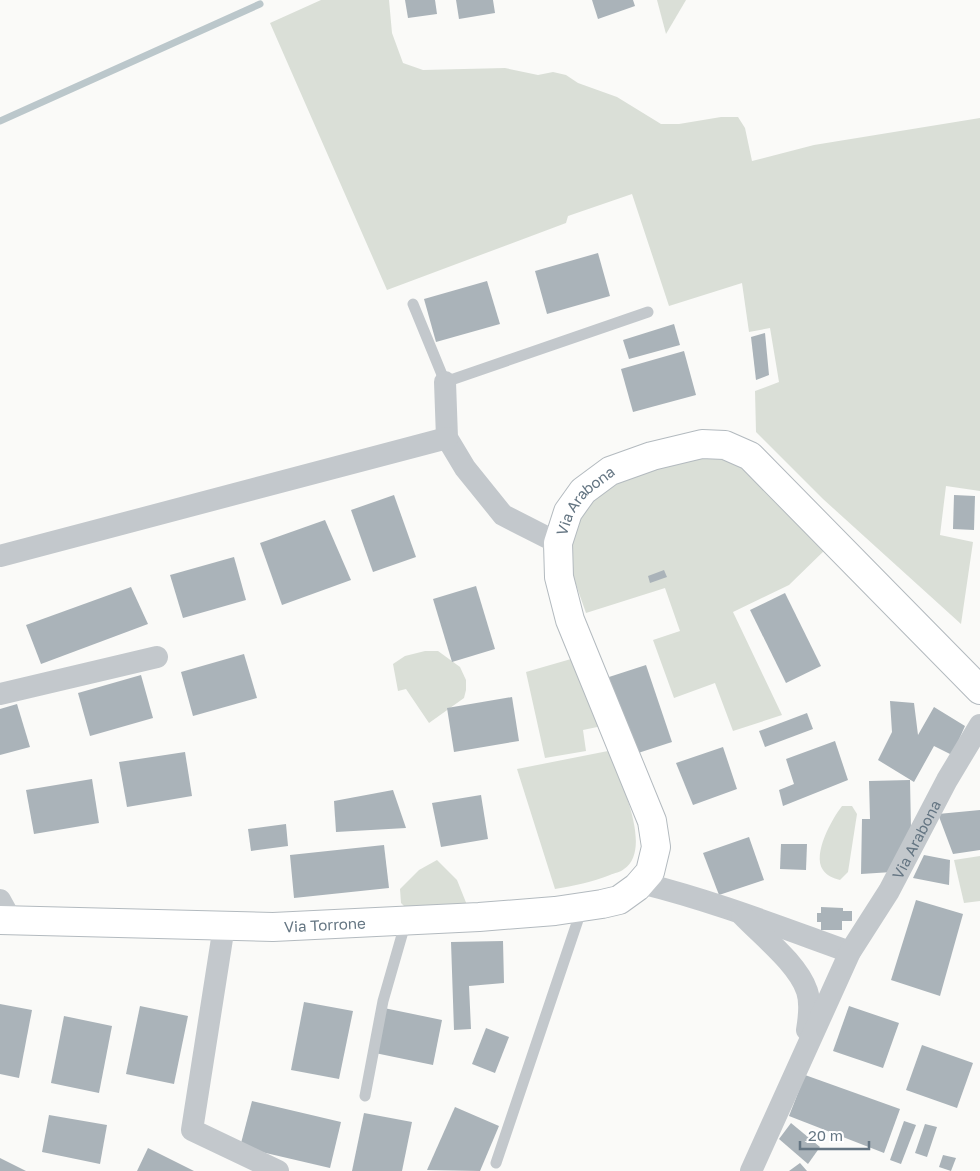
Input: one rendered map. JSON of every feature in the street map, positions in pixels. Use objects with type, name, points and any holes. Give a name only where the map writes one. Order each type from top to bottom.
[{"type":"main road","name":"Via Arabona","points":[[641,883],[650,872],[656,847],[652,821],[570,620],[559,577],[558,543],[568,512],[583,491],[610,471],[652,456],[702,444],[725,445],[750,456],[980,690]]},
{"type":"main road","name":"Via Torrone","points":[[4,913],[224,926],[273,927],[406,921],[555,911],[602,904],[619,900],[641,883]]},
{"type":"street","points":[[445,382],[447,438],[464,468],[503,515],[558,543]]},
{"type":"street","points":[[0,556],[447,438]]},
{"type":"street","points":[[0,694],[156,657]]},
{"type":"street","name":"Via Arabona","points":[[756,1167],[811,1035],[850,952],[889,892],[947,780],[980,726]]},
{"type":"street","points":[[641,883],[691,895],[850,952]]},
{"type":"street","points":[[738,911],[781,954],[802,981],[807,991],[807,1030],[811,1035]]},
{"type":"street","points":[[224,926],[192,1130],[240,1155],[278,1171]]},
{"type":"lane","points":[[413,304],[445,382],[648,312]]},
{"type":"lane","points":[[496,1163],[582,906]]},
{"type":"lane","points":[[365,1096],[383,1001],[406,921]]},
{"type":"shaded area","points":[[321,0],[389,0],[392,33],[403,63],[423,70],[505,68],[538,75],[553,72],[566,75],[578,83],[617,97],[661,124],[679,124],[721,117],[738,117],[745,128],[752,161],[814,145],[980,118],[980,491],[946,486],[940,535],[973,542],[961,624],[823,499],[756,432],[755,391],[779,382],[770,328],[749,332],[742,283],[669,306],[632,194],[568,216],[566,223],[387,290],[270,23]]},
{"type":"shaded area","points":[[657,0],[686,0],[666,34]]},
{"type":"shaded area","points":[[701,454],[735,458],[829,546],[789,585],[733,612],[782,715],[733,731],[715,683],[674,698],[653,640],[680,631],[665,588],[586,613],[574,579],[568,537],[600,487]]},
{"type":"shaded area","points":[[425,651],[438,651],[460,667],[466,680],[464,698],[429,723],[406,689],[398,691],[393,664],[405,656]]},
{"type":"shaded area","points":[[571,659],[602,726],[583,730],[586,751],[545,758],[526,672]]},
{"type":"shaded area","points":[[608,751],[626,794],[635,830],[636,846],[632,859],[619,872],[590,882],[555,889],[517,769]]},
{"type":"shaded area","points":[[842,806],[852,806],[857,814],[848,872],[840,880],[830,876],[823,870],[820,863],[820,855],[833,819]]},
{"type":"shaded area","points":[[980,856],[980,901],[964,903],[954,860]]},
{"type":"shaded area","points":[[437,860],[457,880],[467,905],[405,907],[401,903],[400,889],[419,870]]},
{"type":"building","points":[[405,0],[435,0],[437,14],[408,18]]},
{"type":"building","points":[[456,0],[493,0],[495,13],[459,19]]},
{"type":"building","points":[[592,0],[633,0],[635,6],[598,19]]},
{"type":"building","points":[[598,253],[610,296],[547,314],[535,271]]},
{"type":"building","points":[[487,281],[500,324],[436,342],[424,299]]},
{"type":"building","points":[[674,324],[680,345],[629,359],[623,340]]},
{"type":"building","points":[[765,333],[769,375],[756,380],[751,337]]},
{"type":"building","points":[[684,351],[696,395],[633,412],[621,369]]},
{"type":"building","points":[[394,495],[416,557],[373,572],[351,510]]},
{"type":"building","points":[[954,495],[975,496],[974,530],[953,529]]},
{"type":"building","points":[[325,520],[351,580],[282,605],[260,543]]},
{"type":"building","points":[[234,557],[246,600],[183,618],[170,575]]},
{"type":"building","points":[[664,570],[667,577],[650,583],[648,576]]},
{"type":"building","points":[[476,586],[495,649],[452,662],[433,599]]},
{"type":"building","points":[[131,587],[148,624],[41,664],[26,625]]},
{"type":"building","points":[[785,593],[821,666],[786,683],[750,610]]},
{"type":"building","points":[[244,654],[257,698],[193,716],[181,672]]},
{"type":"building","points":[[646,665],[672,742],[635,754],[609,677]]},
{"type":"building","points":[[141,675],[153,718],[90,736],[78,693]]},
{"type":"building","points":[[512,697],[519,741],[454,752],[447,708]]},
{"type":"building","points":[[890,701],[914,703],[918,735],[934,707],[965,726],[952,755],[934,746],[914,782],[878,760],[892,732]]},
{"type":"building","points":[[17,704],[30,747],[0,755],[0,709]]},
{"type":"building","points":[[807,713],[813,729],[765,747],[759,731]]},
{"type":"building","points":[[835,741],[848,780],[783,806],[779,790],[794,784],[786,759]]},
{"type":"building","points":[[723,747],[737,789],[693,805],[676,763]]},
{"type":"building","points":[[185,752],[192,796],[127,807],[119,762]]},
{"type":"building","points":[[92,779],[99,823],[34,834],[26,790]]},
{"type":"building","points":[[910,780],[911,829],[892,872],[861,874],[862,819],[870,819],[869,781]]},
{"type":"building","points":[[393,790],[406,828],[336,832],[334,801]]},
{"type":"building","points":[[481,795],[488,839],[441,847],[432,803]]},
{"type":"building","points":[[980,810],[980,850],[953,854],[938,814]]},
{"type":"building","points":[[286,824],[288,846],[251,851],[248,829]]},
{"type":"building","points":[[749,837],[764,880],[719,895],[703,853]]},
{"type":"building","points":[[781,844],[807,844],[806,870],[780,869]]},
{"type":"building","points":[[384,845],[389,888],[294,898],[290,855]]},
{"type":"building","points":[[924,855],[950,860],[949,885],[913,878]]},
{"type":"building","points":[[916,900],[963,914],[940,996],[891,980]]},
{"type":"building","points":[[821,907],[843,908],[843,911],[852,911],[852,921],[842,921],[842,930],[821,930],[821,922],[817,922],[817,913],[821,913]]},
{"type":"building","points":[[503,941],[504,983],[469,986],[471,1029],[454,1030],[451,942]]},
{"type":"building","points":[[304,1002],[353,1011],[339,1079],[291,1070]]},
{"type":"building","points":[[0,1004],[32,1010],[19,1078],[0,1074]]},
{"type":"building","points":[[140,1006],[188,1016],[174,1084],[126,1074]]},
{"type":"building","points":[[849,1006],[899,1023],[883,1068],[833,1051]]},
{"type":"building","points":[[384,1008],[442,1020],[433,1065],[375,1053]]},
{"type":"building","points":[[64,1016],[112,1026],[99,1093],[51,1083]]},
{"type":"building","points":[[486,1028],[509,1037],[495,1073],[472,1064]]},
{"type":"building","points":[[922,1045],[973,1063],[957,1108],[906,1090]]},
{"type":"building","points":[[805,1075],[900,1109],[884,1153],[789,1116]]},
{"type":"building","points":[[252,1101],[341,1122],[330,1168],[240,1147]]},
{"type":"building","points":[[455,1107],[499,1126],[480,1171],[427,1170]]},
{"type":"building","points":[[364,1113],[412,1122],[402,1171],[352,1171]]},
{"type":"building","points":[[49,1115],[107,1125],[100,1164],[42,1152]]},
{"type":"building","points":[[904,1121],[916,1125],[901,1164],[890,1160]]},
{"type":"building","points":[[791,1123],[820,1147],[808,1164],[779,1139]]},
{"type":"building","points":[[925,1124],[937,1127],[927,1157],[915,1153]]},
{"type":"building","points":[[148,1148],[194,1171],[137,1171]]},
{"type":"building","points":[[943,1155],[956,1158],[951,1171],[939,1167]]},
{"type":"building","points":[[0,1158],[26,1171],[0,1171]]},
{"type":"building","points":[[800,1163],[807,1171],[789,1171]]},
{"type":"waterway","points":[[0,121],[260,4]]}]
